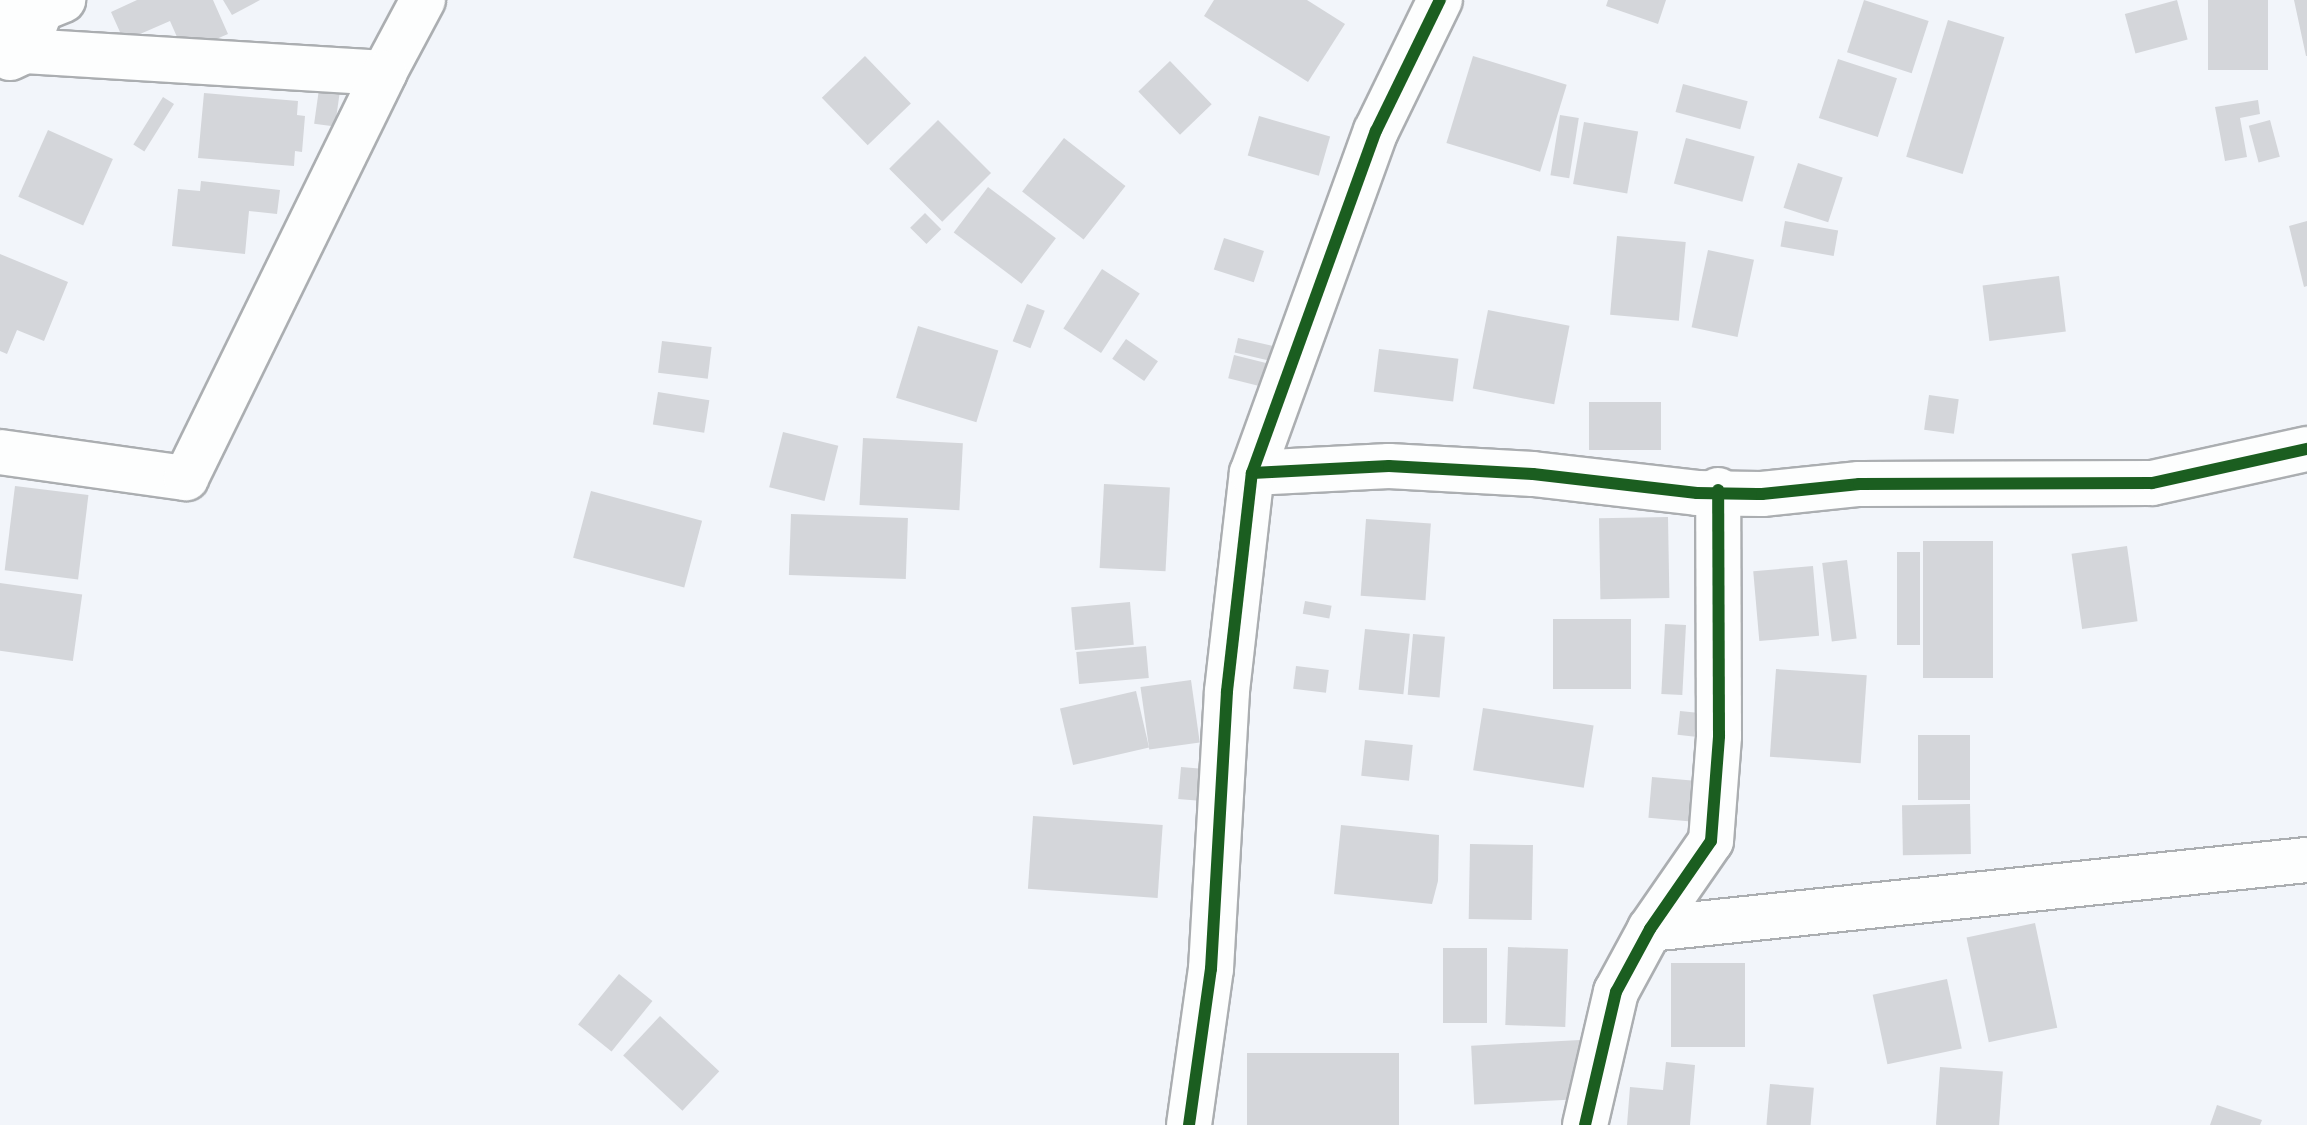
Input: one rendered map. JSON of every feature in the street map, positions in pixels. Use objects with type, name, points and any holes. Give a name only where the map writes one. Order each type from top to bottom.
[{"type":"street","points":[[3,0],[12,56]]},
{"type":"street","points":[[12,56],[41,9],[63,0]]},
{"type":"street","points":[[0,452],[186,478],[384,73],[423,0]]},
{"type":"street","points":[[1189,1125],[1211,969],[1227,691],[1252,473],[1376,131],[1440,0]]},
{"type":"street","points":[[12,56],[384,73]]},
{"type":"street","points":[[1252,473],[1389,466],[1533,474],[1697,493],[1718,490],[1762,494],[1859,484],[2152,483],[2307,449]]},
{"type":"street","points":[[1585,1125],[1616,992],[1650,929],[1711,841],[1719,736],[1718,490]]},
{"type":"street","points":[[1650,929],[2307,860]]},
{"type":"building","points":[[137,0],[213,0],[228,34],[184,53],[170,21],[124,41],[111,12]]},
{"type":"building","points":[[223,0],[260,0],[232,15]]},
{"type":"building","points":[[1214,0],[1307,0],[1345,24],[1308,82],[1204,16]]},
{"type":"building","points":[[1608,0],[1666,0],[1658,24],[1606,6]]},
{"type":"building","points":[[1864,0],[1929,21],[1912,73],[1847,52]]},
{"type":"building","points":[[2177,0],[2188,40],[2135,54],[2125,14]]},
{"type":"building","points":[[2208,0],[2268,0],[2268,70],[2208,70]]},
{"type":"building","points":[[2294,0],[2307,0],[2307,56],[2306,56]]},
{"type":"building","points":[[1948,20],[2004,37],[1963,174],[1906,157]]},
{"type":"building","points":[[865,56],[911,103],[868,145],[822,98]]},
{"type":"building","points":[[1473,56],[1567,85],[1540,172],[1446,143]]},
{"type":"building","points":[[1838,59],[1897,78],[1878,137],[1819,118]]},
{"type":"building","points":[[1170,61],[1212,104],[1180,135],[1138,92]]},
{"type":"building","points":[[1683,84],[1748,101],[1740,129],[1675,112]]},
{"type":"building","points":[[319,89],[340,92],[335,127],[314,124]]},
{"type":"building","points":[[204,93],[298,101],[297,115],[305,116],[302,152],[295,151],[294,166],[198,158]]},
{"type":"building","points":[[163,97],[174,104],[144,151],[133,144]]},
{"type":"building","points":[[2258,100],[2260,114],[2240,118],[2247,157],[2225,161],[2215,107]]},
{"type":"building","points":[[1560,115],[1579,118],[1569,178],[1550,175]]},
{"type":"building","points":[[1259,116],[1330,136],[1319,176],[1248,155]]},
{"type":"building","points":[[938,120],[991,173],[942,222],[889,169]]},
{"type":"building","points":[[2270,120],[2280,157],[2259,162],[2249,126]]},
{"type":"building","points":[[1584,122],[1638,132],[1627,194],[1573,184]]},
{"type":"building","points":[[48,130],[113,159],[83,226],[18,197]]},
{"type":"building","points":[[1064,138],[1125,186],[1084,240],[1022,192]]},
{"type":"building","points":[[1686,138],[1755,156],[1742,202],[1674,183]]},
{"type":"building","points":[[1798,163],[1843,178],[1828,222],[1783,208]]},
{"type":"building","points":[[201,181],[280,190],[277,214],[249,211],[245,254],[172,246],[178,189],[200,191]]},
{"type":"building","points":[[988,187],[1056,238],[1022,284],[954,233]]},
{"type":"building","points":[[925,213],[941,229],[926,244],[910,228]]},
{"type":"building","points":[[1785,221],[1838,230],[1834,256],[1780,247]]},
{"type":"building","points":[[2307,221],[2307,286],[2304,287],[2289,226]]},
{"type":"building","points":[[1617,236],[1686,242],[1679,321],[1610,315]]},
{"type":"building","points":[[1224,238],[1264,251],[1254,282],[1214,269]]},
{"type":"building","points":[[1708,250],[1754,260],[1738,337],[1692,327]]},
{"type":"building","points":[[0,254],[68,282],[44,341],[17,330],[7,354],[0,351]]},
{"type":"building","points":[[1102,269],[1140,294],[1101,353],[1063,329]]},
{"type":"building","points":[[2059,276],[2066,332],[1989,341],[1983,285]]},
{"type":"building","points":[[1027,304],[1045,311],[1030,348],[1013,341]]},
{"type":"building","points":[[1488,310],[1569,326],[1554,404],[1473,389]]},
{"type":"building","points":[[918,326],[998,351],[976,422],[896,398]]},
{"type":"building","points":[[1238,338],[1272,346],[1269,360],[1235,353]]},
{"type":"building","points":[[1126,339],[1158,361],[1144,381],[1112,359]]},
{"type":"building","points":[[662,341],[712,347],[708,379],[658,373]]},
{"type":"building","points":[[1379,349],[1458,359],[1453,401],[1374,392]]},
{"type":"building","points":[[1234,355],[1267,363],[1261,387],[1228,378]]},
{"type":"building","points":[[658,392],[709,400],[704,433],[653,425]]},
{"type":"building","points":[[1929,395],[1959,399],[1954,434],[1924,430]]},
{"type":"building","points":[[1589,402],[1661,402],[1661,450],[1589,450]]},
{"type":"building","points":[[783,432],[838,446],[825,501],[769,487]]},
{"type":"building","points":[[863,438],[963,443],[959,510],[859,505]]},
{"type":"building","points":[[1104,484],[1170,487],[1166,571],[1100,568]]},
{"type":"building","points":[[15,486],[88,495],[78,579],[5,570]]},
{"type":"building","points":[[591,491],[702,521],[684,587],[573,558]]},
{"type":"building","points":[[791,514],[908,518],[906,579],[789,575]]},
{"type":"building","points":[[1668,517],[1669,598],[1600,599],[1599,518]]},
{"type":"building","points":[[1366,519],[1431,524],[1425,600],[1361,596]]},
{"type":"building","points":[[1923,541],[1993,541],[1993,678],[1923,678]]},
{"type":"building","points":[[2127,546],[2138,621],[2082,629],[2072,554]]},
{"type":"building","points":[[1897,552],[1920,552],[1920,645],[1897,645]]},
{"type":"building","points":[[1847,560],[1857,638],[1832,641],[1822,563]]},
{"type":"building","points":[[1813,566],[1819,636],[1759,641],[1753,571]]},
{"type":"building","points":[[0,583],[82,595],[73,661],[0,651]]},
{"type":"building","points":[[1305,601],[1332,606],[1329,618],[1303,614]]},
{"type":"building","points":[[1130,602],[1134,645],[1075,650],[1071,607]]},
{"type":"building","points":[[1553,619],[1631,619],[1631,689],[1553,689]]},
{"type":"building","points":[[1665,624],[1686,625],[1682,695],[1661,694]]},
{"type":"building","points":[[1365,629],[1410,634],[1403,694],[1359,690]]},
{"type":"building","points":[[1413,634],[1445,637],[1440,698],[1408,695]]},
{"type":"building","points":[[1146,646],[1149,678],[1079,684],[1076,652]]},
{"type":"building","points":[[1296,666],[1329,670],[1326,693],[1293,689]]},
{"type":"building","points":[[1776,669],[1867,675],[1861,763],[1770,757]]},
{"type":"building","points":[[1191,680],[1200,742],[1149,749],[1140,687]]},
{"type":"building","points":[[1136,691],[1149,748],[1073,765],[1060,709]]},
{"type":"building","points":[[1483,708],[1594,726],[1584,788],[1473,770]]},
{"type":"building","points":[[1680,711],[1707,714],[1704,738],[1677,735]]},
{"type":"building","points":[[1918,735],[1970,735],[1970,800],[1918,800]]},
{"type":"building","points":[[1365,740],[1413,745],[1409,781],[1361,776]]},
{"type":"building","points":[[1181,767],[1202,769],[1199,801],[1178,799]]},
{"type":"building","points":[[1652,777],[1706,782],[1702,823],[1648,818]]},
{"type":"building","points":[[1970,804],[1971,854],[1903,855],[1902,805]]},
{"type":"building","points":[[1033,816],[1163,825],[1158,898],[1028,889]]},
{"type":"building","points":[[1341,825],[1439,835],[1438,881],[1432,904],[1334,894]]},
{"type":"building","points":[[1470,844],[1533,845],[1532,920],[1469,919]]},
{"type":"building","points":[[2035,923],[2057,1028],[1989,1042],[1967,938]]},
{"type":"building","points":[[1508,947],[1568,949],[1565,1027],[1505,1025]]},
{"type":"building","points":[[1443,948],[1487,948],[1487,1023],[1443,1023]]},
{"type":"building","points":[[1671,963],[1745,963],[1745,1047],[1671,1047]]},
{"type":"building","points":[[619,974],[652,1001],[612,1052],[578,1025]]},
{"type":"building","points":[[1947,979],[1962,1048],[1887,1064],[1873,995]]},
{"type":"building","points":[[660,1016],[719,1071],[682,1111],[623,1055]]},
{"type":"building","points":[[1580,1040],[1583,1099],[1474,1105],[1471,1046]]},
{"type":"building","points":[[1247,1053],[1399,1053],[1399,1125],[1247,1125]]},
{"type":"building","points":[[1666,1062],[1695,1065],[1690,1125],[1627,1125],[1630,1087],[1663,1090]]},
{"type":"building","points":[[1940,1067],[2003,1071],[1999,1125],[1936,1125]]},
{"type":"building","points":[[1770,1084],[1814,1088],[1811,1125],[1766,1125]]},
{"type":"building","points":[[2217,1105],[2262,1120],[2260,1125],[2210,1125]]},
{"type":"cycle path","points":[[1189,1125],[1211,969],[1227,691],[1252,473],[1376,131],[1440,0]]},
{"type":"cycle path","points":[[1252,473],[1389,466],[1533,474],[1697,493],[1762,494],[1859,484],[2152,483],[2307,449]]},
{"type":"cycle path","points":[[1585,1125],[1616,992],[1650,929],[1711,841],[1719,736],[1718,490]]}]
